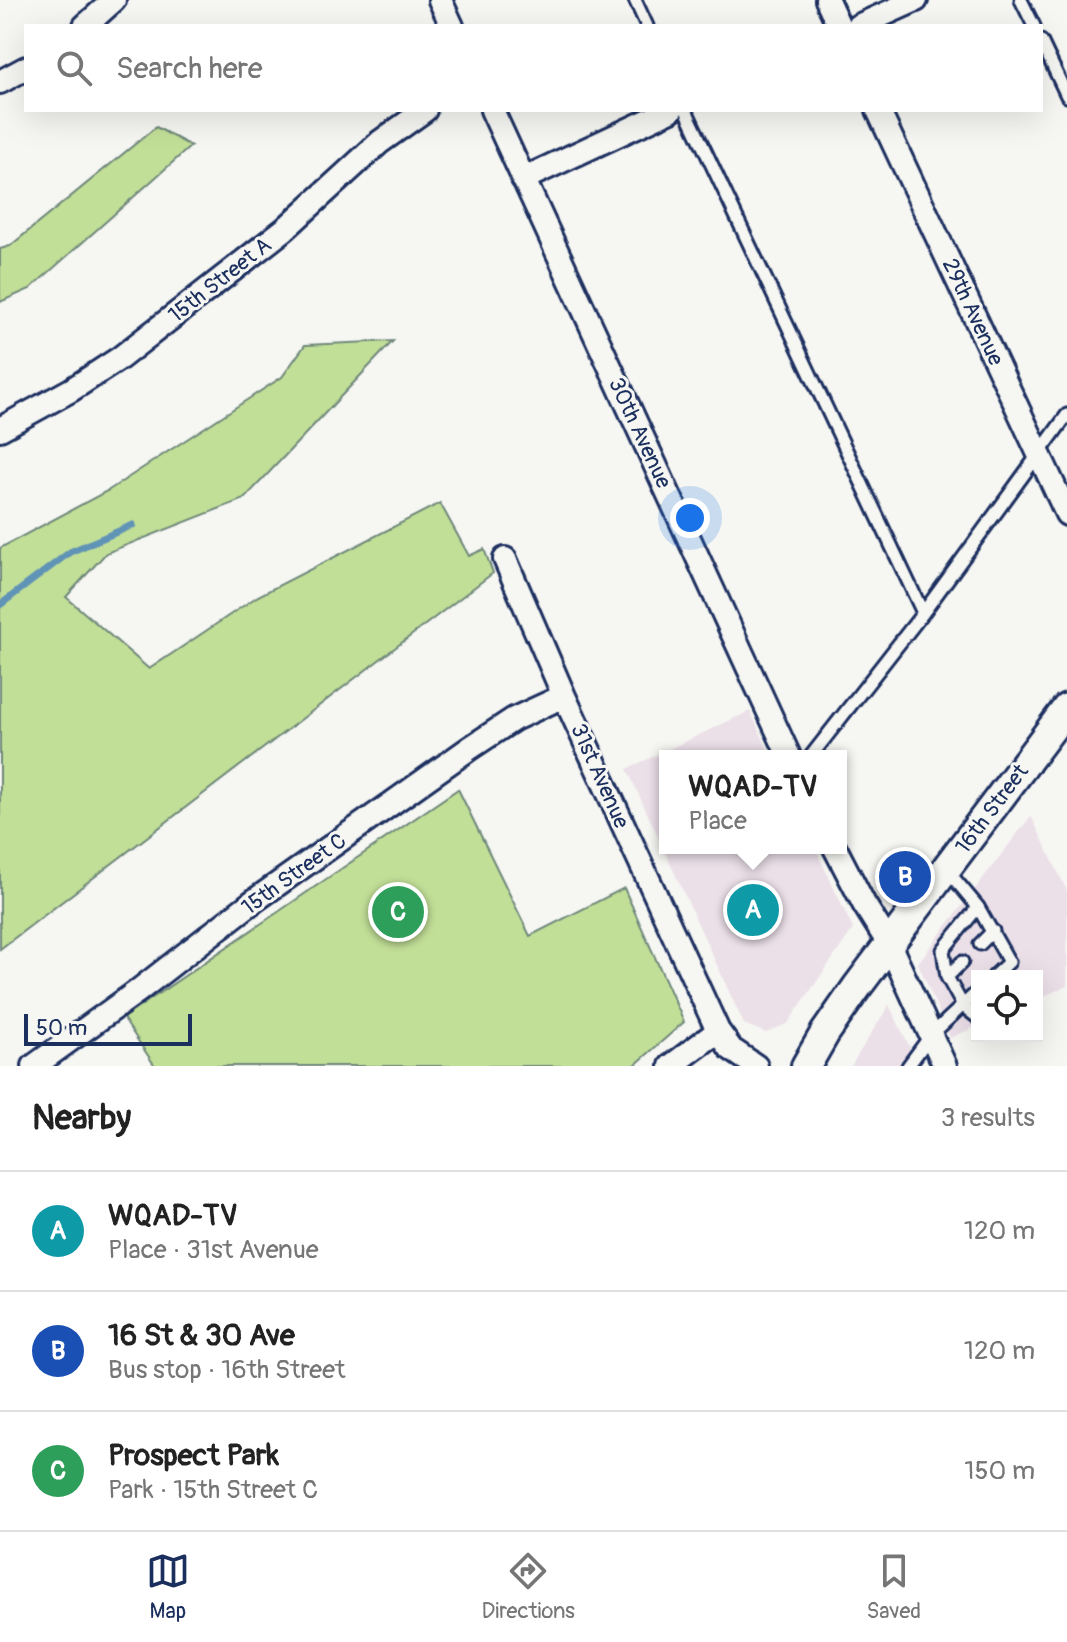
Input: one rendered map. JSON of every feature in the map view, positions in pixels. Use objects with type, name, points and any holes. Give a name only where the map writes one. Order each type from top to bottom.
[{"type":"street","points":[[87,24],[114,0]]},
{"type":"street","points":[[440,0],[451,24]]},
{"type":"street","points":[[827,0],[838,24]]},
{"type":"street","points":[[862,24],[916,0]]},
{"type":"street","points":[[0,82],[24,69]]},
{"type":"street","name":"15th Street A","points":[[0,429],[71,390],[120,358],[285,229],[380,142],[422,112]]},
{"type":"street","name":"30th Avenue","points":[[493,112],[786,750]]},
{"type":"street","points":[[523,179],[667,112]]},
{"type":"street","name":"29th Avenue","points":[[879,112],[1067,514]]},
{"type":"street","name":"31st Avenue","points":[[505,559],[564,696],[718,1031],[731,1049],[756,1066]]},
{"type":"street","name":"15th Street C","points":[[34,1066],[138,991],[251,903],[470,748],[514,719],[564,696]]},
{"type":"street","name":"16th Street","points":[[806,1066],[825,1033],[889,944],[1067,708]]},
{"type":"street","points":[[838,854],[889,944],[945,1066]]},
{"type":"street","points":[[671,1066],[718,1031]]},
{"type":"lane","points":[[635,0],[646,24]]},
{"type":"lane","points":[[1021,0],[1033,24]]},
{"type":"lane","points":[[1043,45],[1067,96]]},
{"type":"lane","points":[[687,112],[923,613]]},
{"type":"lane","points":[[816,750],[923,613],[1067,415]]},
{"type":"lane","points":[[947,870],[978,907],[1012,970]]},
{"type":"lane","points":[[971,1012],[963,1006],[947,977],[943,950],[978,907]]},
{"type":"lane","points":[[980,944],[993,931]]},
{"type":"lane","points":[[947,977],[962,962]]},
{"type":"lane","points":[[1000,970],[1009,962]]},
{"type":"lane","points":[[908,1066],[931,1035],[971,998]]},
{"type":"shaded area","points":[[750,711],[768,750],[667,750]]},
{"type":"shaded area","points":[[659,754],[659,839],[627,769]]},
{"type":"shaded area","points":[[1031,816],[1067,891],[1067,986],[1043,996],[1043,970],[971,970],[971,1029],[950,1038],[918,963]]},
{"type":"shaded area","points":[[666,854],[818,854],[853,929],[788,1023],[766,1033],[744,1024]]},
{"type":"shaded area","points":[[889,1005],[919,1066],[851,1066]]},
{"type":"green space","points":[[156,127],[191,146],[30,289],[0,302],[0,249],[10,246]]},
{"type":"green space","points":[[393,341],[244,499],[106,553],[66,597],[149,669],[258,596],[440,503],[469,556],[484,549],[493,573],[0,949],[0,548],[109,490],[282,377],[305,345]]},
{"type":"green space","points":[[458,789],[530,936],[624,888],[684,1022],[634,1066],[155,1066],[123,1018]]},
{"type":"waterway","points":[[0,605],[70,552],[133,525]]},
{"type":"place","name":"16 St & 30 Ave","points":[[905,877]]},
{"type":"place","name":"WQAD-TV","points":[[753,910]]},
{"type":"place","name":"Prospect Park","points":[[398,912]]}]
